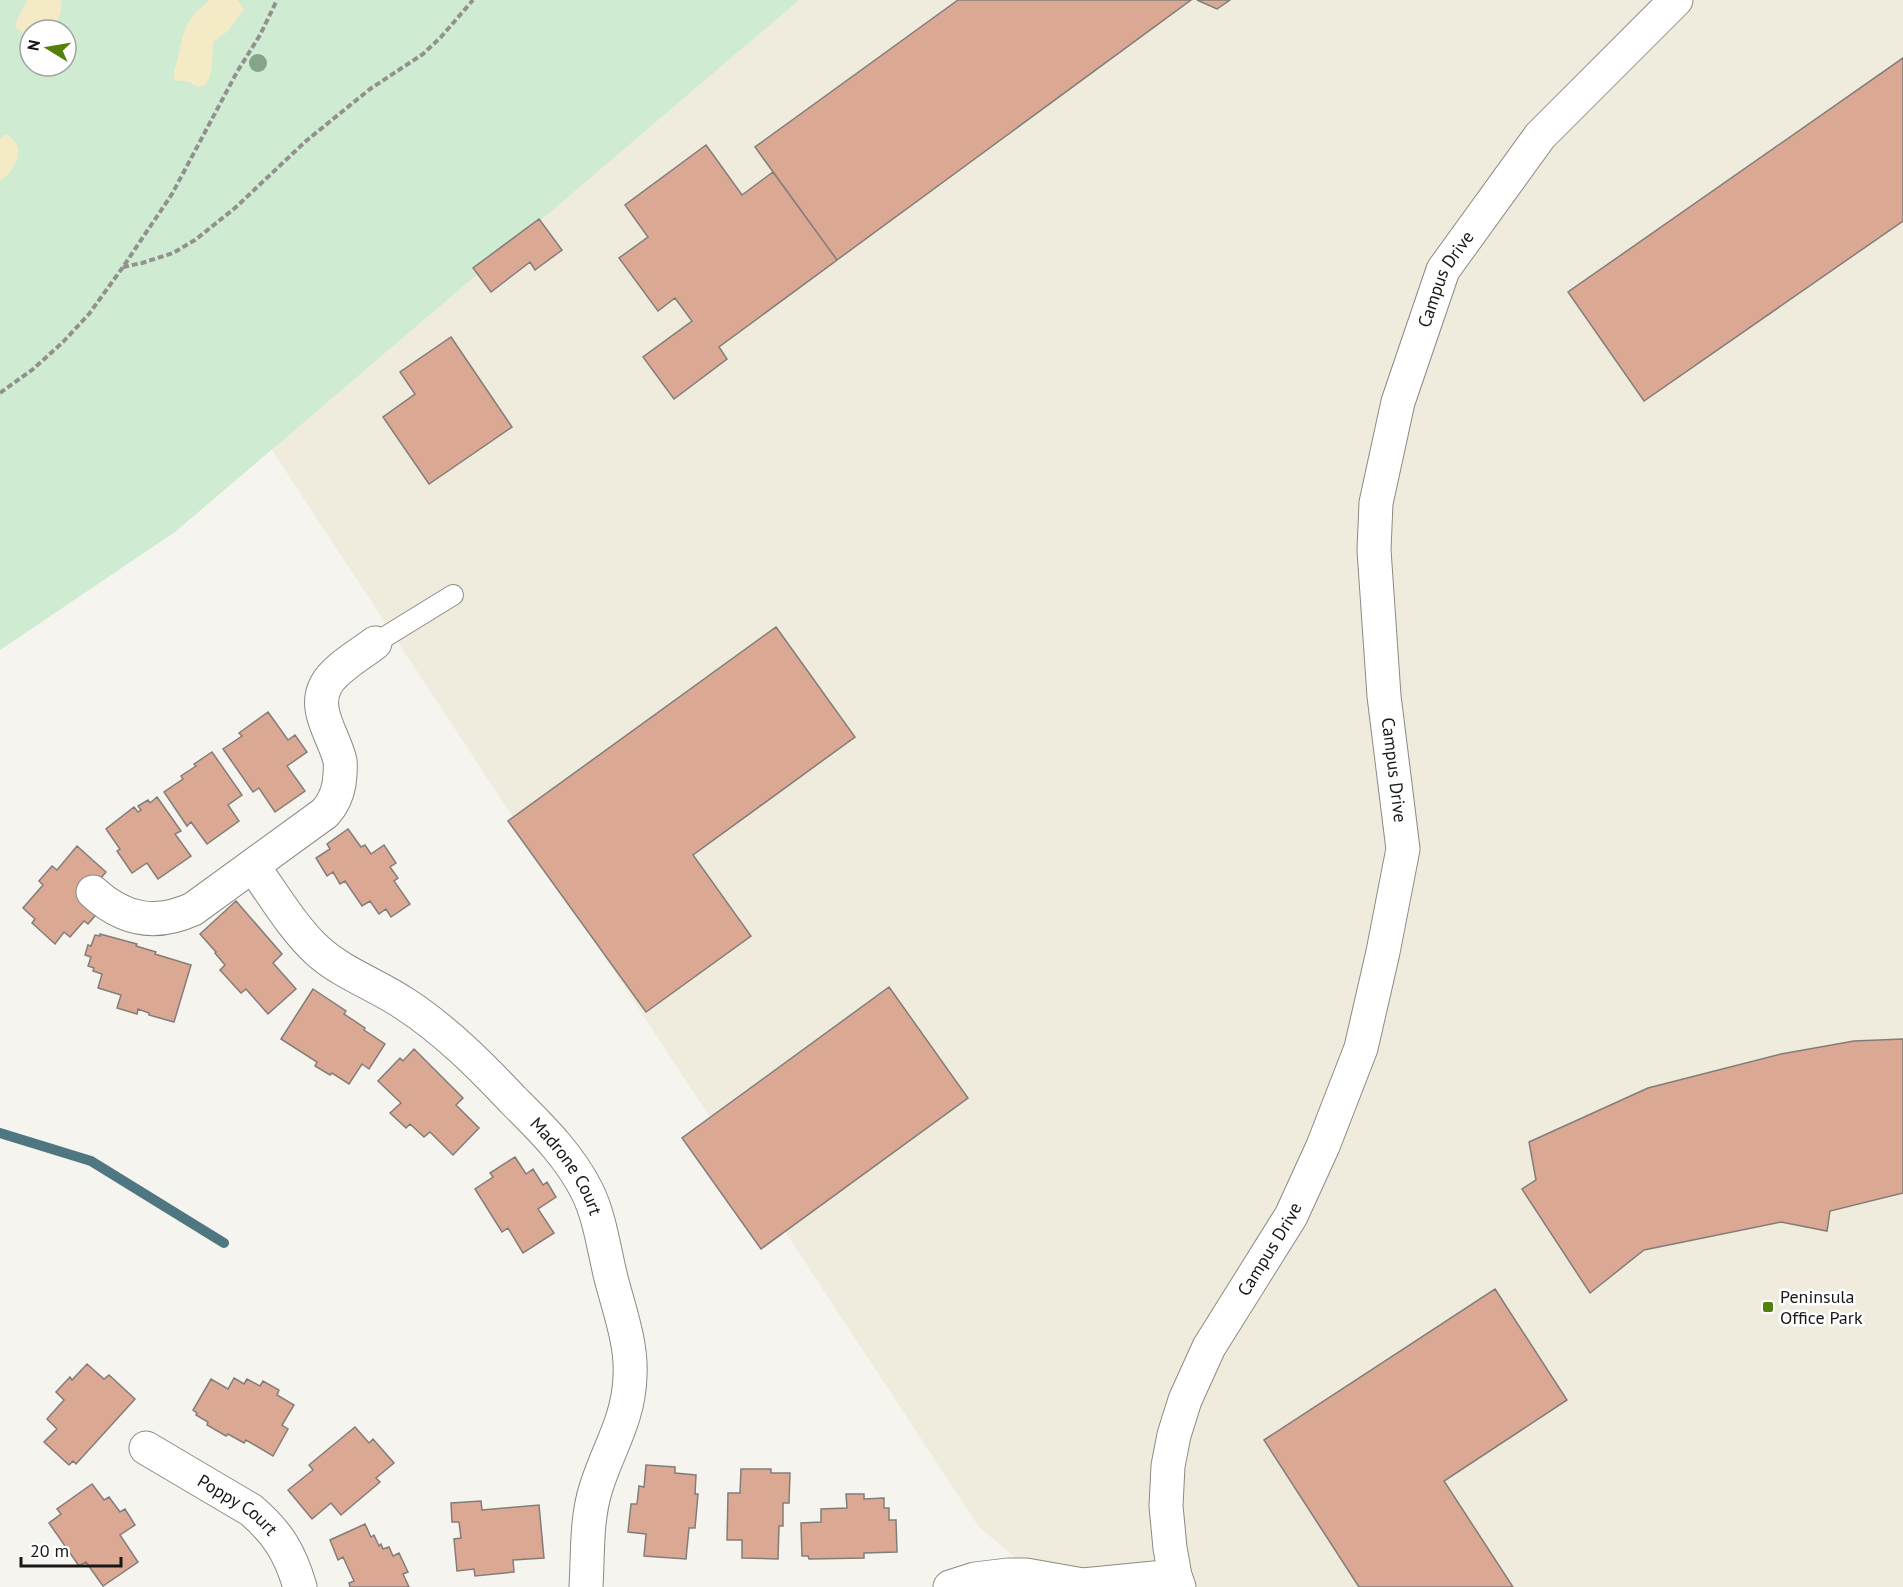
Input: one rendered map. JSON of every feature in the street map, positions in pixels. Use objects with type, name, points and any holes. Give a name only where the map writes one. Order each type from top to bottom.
[{"type":"street","name":"Campus Drive","points":[[1177,1582],[1167,1525],[1166,1485],[1174,1435],[1185,1400],[1209,1347],[1291,1216],[1323,1146],[1361,1048],[1403,849],[1384,696],[1374,550],[1376,503],[1398,402],[1443,270],[1540,136],[1676,0]]},
{"type":"street","points":[[93,892],[107,904],[126,914],[168,918],[193,909],[325,813],[337,795],[341,772],[340,762],[322,710],[323,690],[332,676],[375,643]]},
{"type":"street","name":"Madrone Court","points":[[253,866],[319,952],[340,967],[405,1004],[435,1026],[483,1069],[561,1150],[576,1171],[588,1194],[598,1224],[623,1329],[629,1355],[630,1376],[619,1430],[592,1500],[586,1587]]},
{"type":"street","name":"Poppy Court","points":[[146,1448],[251,1510],[266,1523],[286,1550],[300,1587]]},
{"type":"street","points":[[950,1587],[975,1579],[1008,1575],[1026,1575],[1081,1586],[1177,1582]]},
{"type":"lane","points":[[375,643],[453,595]]},
{"type":"path","points":[[0,393],[32,370],[63,342],[89,314],[123,267],[172,194],[277,0]]},
{"type":"path","points":[[123,267],[173,253],[195,240],[235,208],[306,141],[370,89],[423,54],[473,0]]},
{"type":"shaded area","points":[[770,0],[1903,0],[1903,1587],[1050,1587],[979,1527],[243,406]]},
{"type":"green space","points":[[0,0],[799,0],[175,532],[0,650]]},
{"type":"sand","points":[[27,0],[61,0],[62,7],[59,18],[18,18],[18,30],[16,24],[18,17]]},
{"type":"sand","points":[[210,0],[237,0],[244,9],[228,31],[213,42],[210,75],[203,85],[198,87],[189,82],[174,80],[174,71],[187,25],[195,13]]},
{"type":"sand","points":[[6,134],[12,139],[19,152],[13,168],[0,181],[0,139]]},
{"type":"building","points":[[958,0],[1191,0],[837,260],[755,147]]},
{"type":"building","points":[[1197,0],[1230,0],[1217,9]]},
{"type":"building","points":[[1903,58],[1903,221],[1644,401],[1568,292]]},
{"type":"building","points":[[706,145],[742,195],[773,172],[837,260],[719,347],[727,359],[674,399],[643,357],[692,321],[675,298],[658,311],[619,258],[648,237],[625,205]]},
{"type":"building","points":[[539,219],[562,250],[535,270],[530,262],[491,292],[473,268]]},
{"type":"building","points":[[451,337],[512,427],[429,484],[383,417],[415,394],[400,372]]},
{"type":"building","points":[[776,627],[855,737],[693,855],[751,936],[646,1012],[508,821]]},
{"type":"building","points":[[268,712],[288,740],[295,735],[307,752],[287,766],[305,791],[275,812],[259,788],[253,792],[223,749],[242,736],[239,733]]},
{"type":"building","points":[[212,752],[242,795],[228,805],[239,821],[207,844],[191,822],[187,826],[164,792],[183,779],[181,776],[196,766],[194,764]]},
{"type":"building","points":[[157,797],[181,831],[175,834],[191,856],[158,879],[147,863],[132,873],[117,851],[120,849],[106,829],[134,807],[138,812],[141,810],[138,806],[148,800],[150,803]]},
{"type":"building","points":[[348,829],[361,847],[365,845],[371,854],[384,845],[396,863],[390,867],[398,878],[394,881],[410,904],[391,917],[386,909],[379,914],[370,901],[362,906],[345,881],[340,884],[333,872],[327,876],[316,858],[330,849],[327,844]]},
{"type":"building","points":[[77,846],[106,872],[86,895],[101,909],[88,924],[84,921],[70,937],[64,932],[55,944],[32,923],[35,919],[23,908],[43,885],[39,881],[52,866],[57,870]]},
{"type":"building","points":[[236,901],[282,954],[273,963],[296,989],[268,1014],[246,989],[241,993],[220,970],[225,965],[200,934]]},
{"type":"building","points":[[100,934],[137,944],[136,946],[156,952],[155,954],[191,965],[174,1022],[149,1015],[138,1009],[137,1014],[117,1008],[121,995],[98,988],[102,974],[93,971],[94,968],[88,966],[91,957],[85,955],[95,935],[100,936]]},
{"type":"building","points":[[889,987],[968,1098],[761,1249],[682,1138]]},
{"type":"building","points":[[313,989],[346,1011],[344,1014],[385,1044],[369,1069],[362,1064],[349,1084],[315,1066],[317,1062],[281,1039]]},
{"type":"building","points":[[1903,1039],[1903,1193],[1830,1211],[1827,1231],[1781,1222],[1644,1250],[1590,1293],[1522,1189],[1536,1180],[1529,1142],[1648,1088],[1781,1054],[1854,1041]]},
{"type":"building","points":[[414,1049],[463,1098],[456,1105],[479,1128],[453,1155],[430,1132],[424,1137],[410,1124],[406,1128],[390,1113],[401,1103],[378,1081],[400,1058],[403,1061]]},
{"type":"building","points":[[515,1157],[526,1174],[533,1169],[543,1185],[547,1182],[556,1197],[538,1209],[554,1233],[523,1253],[508,1228],[502,1232],[475,1189],[493,1177],[490,1173]]},
{"type":"building","points":[[1495,1289],[1567,1400],[1444,1481],[1513,1587],[1359,1587],[1264,1440]]},
{"type":"building","points":[[87,1364],[104,1379],[109,1375],[135,1399],[76,1464],[73,1461],[69,1465],[44,1442],[57,1429],[47,1419],[64,1400],[56,1392],[70,1377],[72,1380]]},
{"type":"building","points":[[234,1378],[244,1384],[247,1379],[260,1386],[263,1381],[279,1390],[277,1395],[294,1405],[282,1425],[288,1429],[273,1456],[246,1440],[244,1443],[228,1434],[226,1436],[207,1425],[208,1422],[196,1415],[197,1413],[193,1410],[211,1379],[228,1389]]},
{"type":"building","points":[[355,1427],[369,1443],[373,1439],[394,1463],[376,1478],[380,1482],[341,1515],[331,1503],[312,1519],[288,1490],[313,1470],[309,1465]]},
{"type":"building","points":[[646,1465],[675,1467],[675,1473],[696,1475],[695,1494],[698,1494],[695,1528],[689,1528],[686,1559],[644,1556],[646,1534],[628,1532],[631,1504],[637,1504],[639,1486],[644,1487]]},
{"type":"building","points":[[741,1469],[771,1469],[771,1473],[790,1473],[789,1503],[783,1503],[783,1526],[779,1526],[778,1559],[742,1558],[742,1540],[727,1540],[728,1493],[740,1493]]},
{"type":"building","points":[[92,1484],[104,1500],[109,1497],[120,1512],[125,1509],[135,1525],[120,1535],[138,1562],[103,1586],[86,1562],[79,1566],[49,1523],[61,1514],[57,1509]]},
{"type":"building","points":[[846,1494],[864,1494],[864,1499],[884,1498],[884,1508],[889,1508],[889,1520],[896,1520],[897,1552],[864,1553],[864,1558],[809,1559],[808,1556],[802,1556],[801,1523],[821,1522],[821,1509],[847,1508]]},
{"type":"building","points":[[481,1501],[482,1510],[539,1505],[544,1558],[513,1560],[514,1572],[475,1576],[474,1569],[457,1571],[454,1539],[461,1538],[459,1522],[452,1522],[451,1503]]},
{"type":"building","points":[[365,1524],[371,1537],[374,1535],[379,1546],[381,1544],[383,1549],[389,1547],[393,1556],[399,1553],[408,1572],[403,1574],[409,1587],[350,1587],[349,1583],[354,1581],[343,1557],[338,1560],[330,1540]]},
{"type":"waterway","points":[[0,1133],[91,1161],[224,1243]]},
{"type":"place","name":"Peninsula Office Park","points":[[1768,1307]]}]
